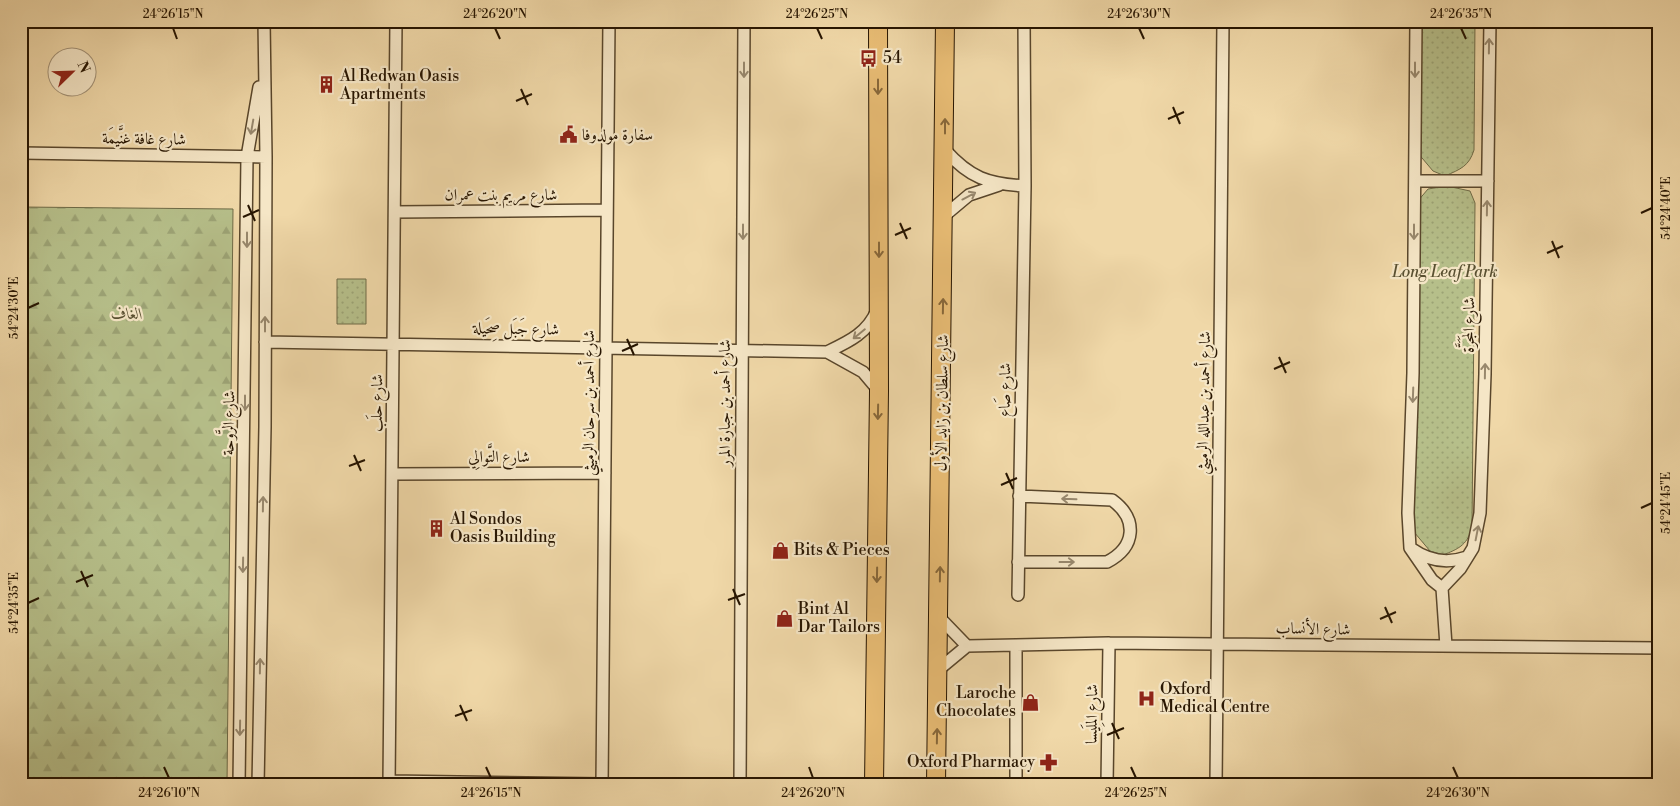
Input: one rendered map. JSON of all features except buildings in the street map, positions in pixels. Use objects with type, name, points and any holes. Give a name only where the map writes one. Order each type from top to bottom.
[{"type":"main road","points":[[874,785],[879,391],[878,21]]},
{"type":"main road","name":"شارع سلطان بن زايد الأول","points":[[936,785],[945,150],[945,21]]},
{"type":"street","name":"شارع الرَّوحة","points":[[258,785],[265,342],[266,157],[263,63],[264,21]]},
{"type":"street","name":"شارع حلَب","points":[[389,783],[396,21]]},
{"type":"street","name":"شارع أحمد بن سرحان الرميثي","points":[[602,784],[609,21]]},
{"type":"street","name":"شارع أحمد بن جبارة المرر","points":[[740,785],[744,21]]},
{"type":"street","name":"شارع صَاع","points":[[1018,595],[1025,186],[1024,21]]},
{"type":"street","name":"شارع أحمد بن عبدالله الرميثي","points":[[1216,785],[1224,21]]},
{"type":"street","points":[[1416,21],[1414,373],[1408,513],[1410,548],[1432,580],[1442,588],[1446,646]]},
{"type":"street","name":"شارع المَجَرَّة","points":[[1442,588],[1451,580],[1467,557],[1476,539],[1480,513],[1490,21]]},
{"type":"street","name":"شارع الرَّوحة","points":[[239,785],[247,157],[263,63]]},
{"type":"street","points":[[945,150],[958,166],[971,174],[999,185],[1025,186]]},
{"type":"street","name":"شارع غافة غنَّيمَة","points":[[21,153],[266,157]]},
{"type":"street","points":[[1415,181],[1488,181]]},
{"type":"street","points":[[944,216],[969,195],[999,185]]},
{"type":"street","name":"شارع مريم بنت عمران","points":[[395,212],[607,210]]},
{"type":"street","name":"شارع جَبَل صِحَيلة","points":[[265,342],[826,352],[859,336],[872,322],[879,304]]},
{"type":"street","name":"شارع جَبَل صِحَيلة","points":[[826,352],[863,372],[879,391]]},
{"type":"street","name":"شارع التَّوالِي","points":[[392,474],[605,473]]},
{"type":"street","points":[[1018,562],[1107,562],[1118,557],[1125,549],[1130,538],[1127,516],[1121,507],[1112,500],[1019,496]]},
{"type":"street","points":[[1410,548],[1433,560],[1450,561],[1467,557]]},
{"type":"street","points":[[938,670],[967,646],[939,617]]},
{"type":"street","name":"شارع الأنساب","points":[[967,646],[1109,643],[1659,648]]},
{"type":"street","name":"شارع المِلَيسا","points":[[1107,785],[1109,643]]},
{"type":"street","points":[[1016,645],[1016,785]]},
{"type":"street","points":[[389,783],[602,784]]},
{"type":"green space","points":[[1418,21],[1475,21],[1474,150],[1470,160],[1464,166],[1445,176],[1433,171],[1417,152]]},
{"type":"green space","name":"Long Leaf Park","points":[[1447,186],[1470,191],[1475,203],[1472,529],[1461,546],[1443,555],[1430,551],[1414,532],[1417,202],[1428,189]]},
{"type":"green space","name":"الغاف","points":[[21,207],[233,209],[227,785],[21,785]]},
{"type":"green space","points":[[337,279],[366,279],[366,324],[337,324]]},
{"type":"place","name":"54","points":[[869,58]]},
{"type":"place","name":"Al Redwan Oasis Apartments","points":[[326,85]]},
{"type":"place","name":"سفارة مولدوفا","points":[[568,135]]},
{"type":"place","name":"Al Sondos Oasis Building","points":[[436,528]]},
{"type":"place","name":"Bits & Pieces","points":[[780,550]]},
{"type":"place","name":"Bint Al Dar Tailors","points":[[784,618]]},
{"type":"place","name":"Oxford Medical Centre","points":[[1146,698]]},
{"type":"place","name":"Laroche Chocolates","points":[[1030,702]]},
{"type":"place","name":"Oxford Pharmacy","points":[[1049,762]]}]
